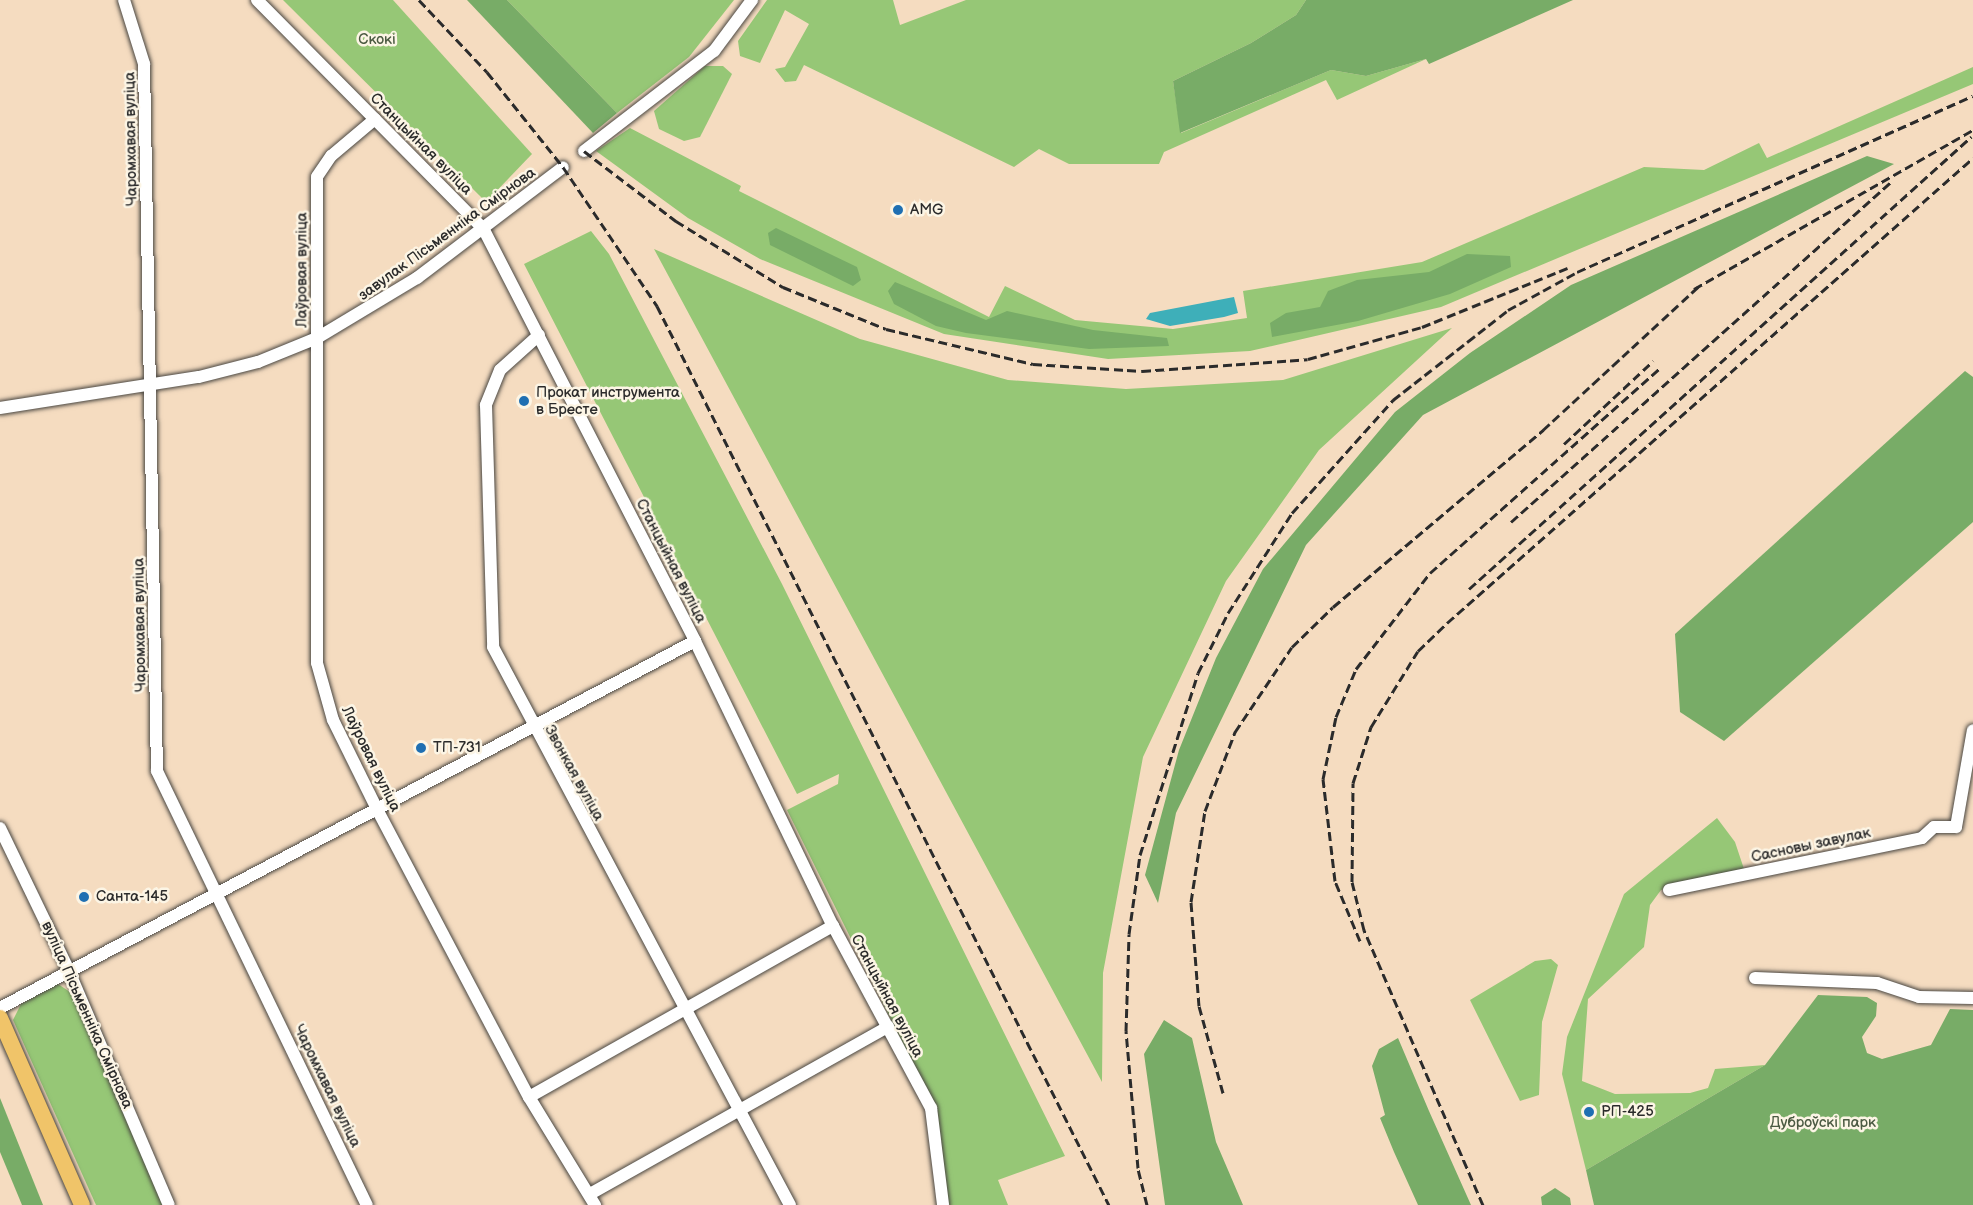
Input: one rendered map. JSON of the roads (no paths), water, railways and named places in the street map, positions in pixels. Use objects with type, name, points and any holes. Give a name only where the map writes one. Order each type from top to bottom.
[{"type":"main road","points":[[0,1018],[82,1205]]},
{"type":"street","name":"Чаромхавая вуліца","points":[[124,0],[144,64],[157,771],[367,1205]]},
{"type":"street","name":"Станцыйная вуліца","points":[[257,0],[483,228],[695,641],[833,926],[931,1108],[943,1205]]},
{"type":"street","points":[[584,151],[714,51],[752,0]]},
{"type":"street","name":"Лаўровая вуліца","points":[[375,118],[331,156],[317,177],[317,663],[333,720],[378,811],[529,1097],[593,1200]]},
{"type":"street","name":"завулак Пісьменніка Смірнова","points":[[0,408],[150,386],[258,362],[316,338],[397,291],[563,167]]},
{"type":"street","name":"Звонкая вуліца","points":[[539,334],[500,370],[486,405],[493,647],[533,730],[686,1011],[737,1112],[790,1205]]},
{"type":"street","points":[[0,1008],[533,730],[695,641]]},
{"type":"street","name":"Сасновы завулак","points":[[1669,890],[1922,838],[1934,827],[1956,827],[1973,730]]},
{"type":"street","name":"вуліца Пісьменніка Смірнова","points":[[0,828],[69,971],[169,1205]]},
{"type":"street","points":[[529,1097],[686,1011],[833,926]]},
{"type":"street","points":[[1755,978],[1877,983],[1919,997],[1973,998]]},
{"type":"street","points":[[593,1200],[737,1112],[888,1027]]},
{"type":"water","points":[[1234,297],[1238,313],[1224,317],[1170,326],[1146,319],[1150,313]]},
{"type":"railway","points":[[419,0],[487,72],[563,167],[657,306],[1109,1205]]},
{"type":"railway","points":[[1147,1205],[1138,1168],[1126,1031],[1129,934],[1140,855],[1198,673],[1228,613],[1292,513],[1393,400],[1508,310],[1577,272],[1973,96]]},
{"type":"railway","points":[[1694,289],[1973,130]]},
{"type":"railway","points":[[1469,589],[1971,137]]},
{"type":"railway","points":[[584,151],[676,221],[783,287],[886,329],[1033,364],[1142,371],[1308,359],[1422,327],[1570,267]]},
{"type":"railway","points":[[1483,1205],[1364,930],[1352,882],[1353,783],[1371,727],[1418,651],[1447,623],[1973,158]]},
{"type":"railway","points":[[1511,522],[1891,182]]},
{"type":"railway","points":[[1223,1093],[1199,1006],[1191,902],[1205,811],[1235,732],[1292,647],[1333,607],[1543,430],[1701,284]]},
{"type":"railway","points":[[1564,444],[1653,361]]},
{"type":"railway","points":[[1360,941],[1335,881],[1323,779],[1336,717],[1356,669],[1430,573],[1660,368]]},
{"type":"place","name":"AMG","points":[[898,210]]},
{"type":"place","name":"Прокат инструмента в Бресте","points":[[524,401]]},
{"type":"place","name":"ТП-731","points":[[421,748]]},
{"type":"place","name":"Санта-145","points":[[84,897]]},
{"type":"place","name":"РП-425","points":[[1589,1112]]},
{"type":"park label","name":"Скокі","points":[[377,40]]},
{"type":"park label","name":"Дуброўскі парк","points":[[1823,1123]]}]
